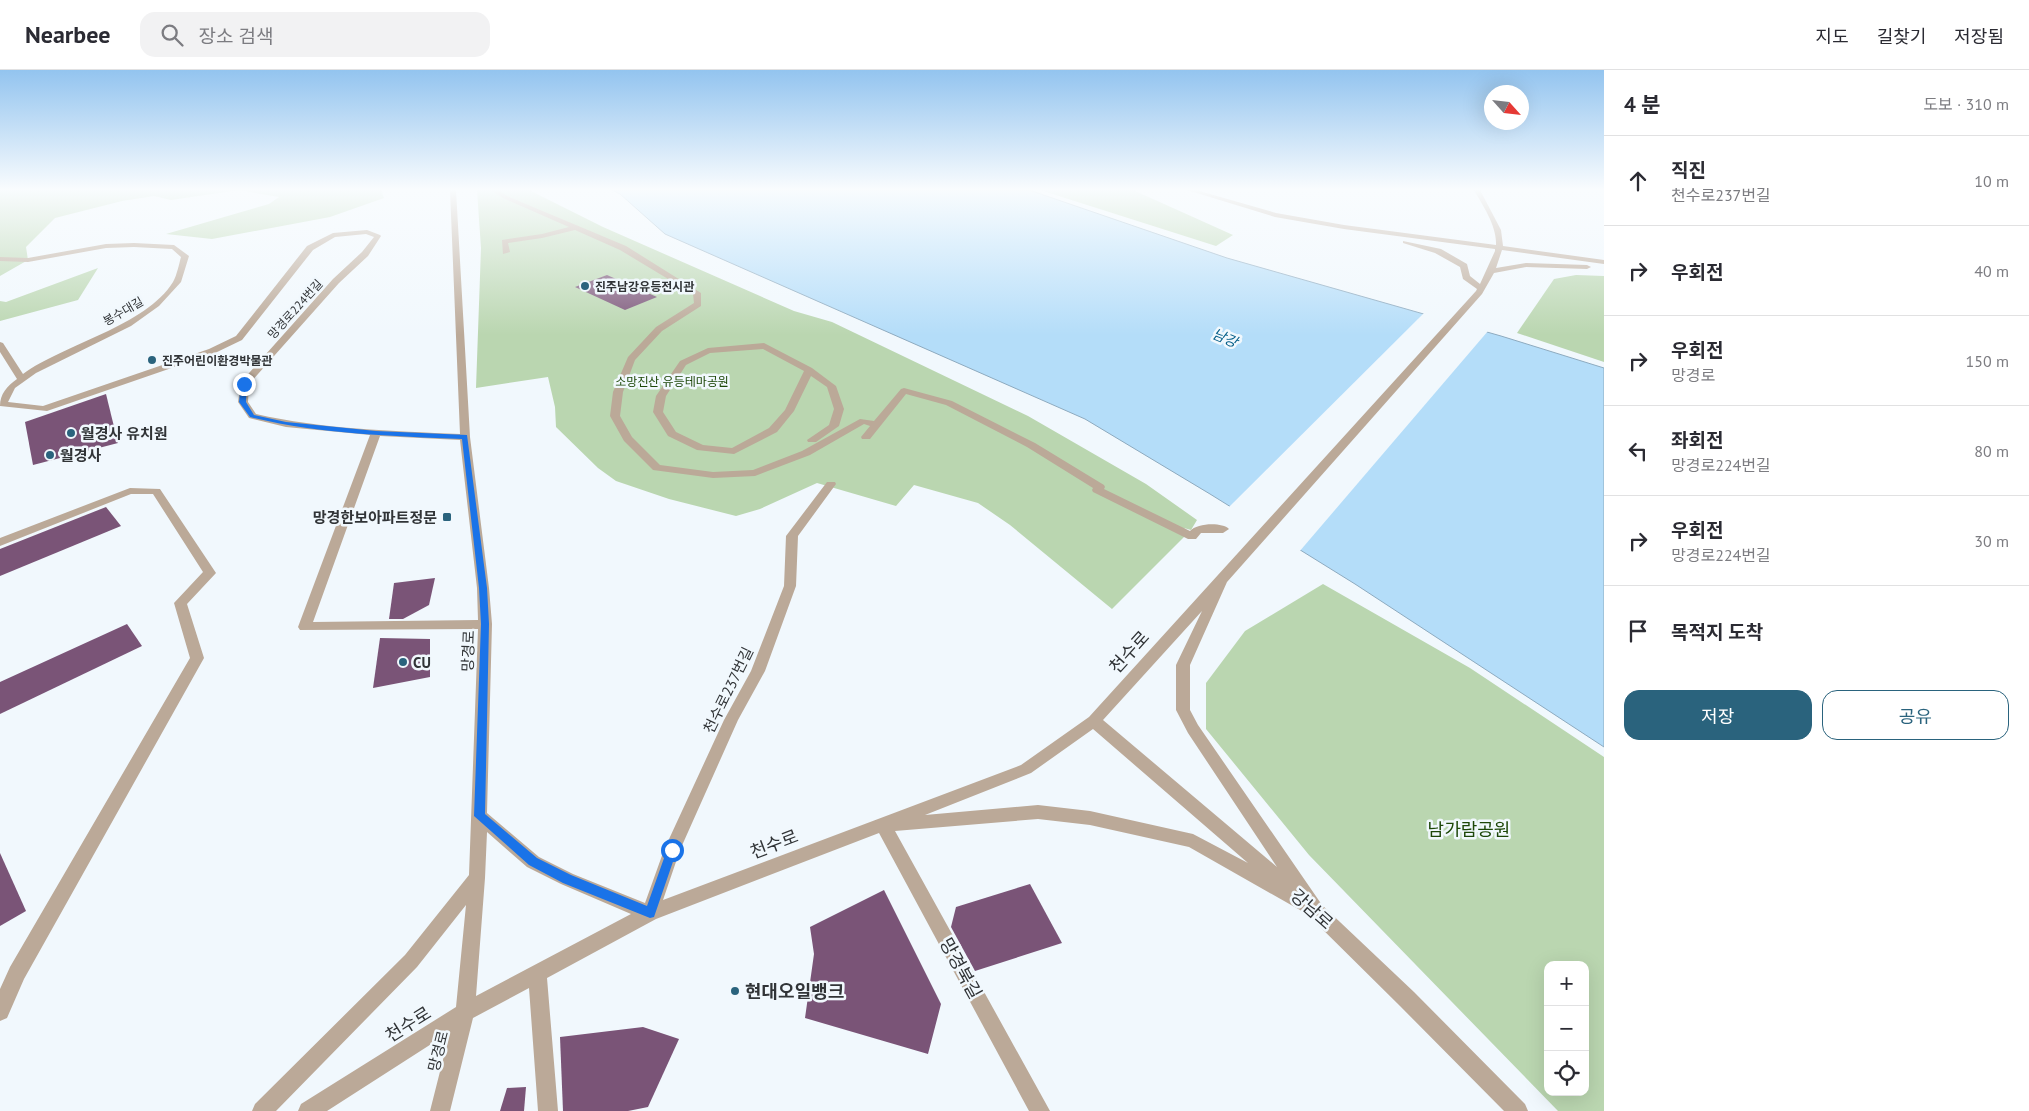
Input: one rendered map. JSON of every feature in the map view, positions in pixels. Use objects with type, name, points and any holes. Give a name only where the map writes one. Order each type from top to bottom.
[{"type":"street","name":"망경로224번길","points":[[21,378],[3,395],[2,404],[44,408],[212,351],[239,338],[310,248],[327,239]]},
{"type":"street","name":"망경로224번길","points":[[376,239],[365,254],[336,281],[244,384],[242,402],[252,416],[286,424],[376,433],[465,437]]},
{"type":"street","name":"망경로","points":[[440,1111],[465,1012],[477,878],[485,624],[483,588],[465,437],[456,239]]},
{"type":"street","points":[[506,252],[504,241],[522,239]]},
{"type":"street","points":[[600,239],[623,248],[697,292],[698,304],[659,330],[632,359],[618,392],[615,416],[628,439],[657,468],[713,475],[755,473],[806,454],[863,421],[876,425]]},
{"type":"street","points":[[1389,239],[1438,251],[1464,266],[1466,277],[1480,291],[1492,271],[1501,248],[1499,239]]},
{"type":"street","points":[[1431,239],[1604,262]]},
{"type":"street","name":"봉수대길","points":[[0,259],[28,260],[106,246],[134,245],[174,248],[185,256],[185,266],[172,292],[150,310],[21,378]]},
{"type":"street","points":[[1492,271],[1526,265],[1604,268]]},
{"type":"street","name":"천수로","points":[[308,1111],[465,1012],[650,913],[1026,769],[1094,721],[1480,291]]},
{"type":"street","points":[[0,345],[21,378]]},
{"type":"street","points":[[755,473],[834,426],[839,409],[831,386],[808,370],[764,346],[708,351],[683,364],[661,396],[658,412],[672,434],[701,448],[734,451],[773,430],[789,411],[808,370]]},
{"type":"street","points":[[866,437],[904,391],[949,403],[1031,445],[1098,489],[1192,536],[1198,530],[1223,529]]},
{"type":"street","points":[[376,433],[305,627],[485,624]]},
{"type":"street","name":"천수로237번길","points":[[650,913],[672,850],[731,720],[758,671],[790,586],[792,536],[831,484]]},
{"type":"street","points":[[0,542],[130,492],[156,491],[210,574],[180,603],[197,658],[16,973],[0,1011]]},
{"type":"street","points":[[1222,580],[1183,665],[1183,710],[1233,791],[1315,910]]},
{"type":"street","name":"강남로","points":[[1094,721],[1315,910],[1518,1111]]},
{"type":"street","points":[[883,825],[1038,812],[1090,818],[1193,841],[1315,910]]},
{"type":"street","points":[[480,816],[533,862],[567,879],[650,913]]},
{"type":"street","name":"망경북길","points":[[883,825],[1040,1111]]},
{"type":"street","points":[[262,1111],[411,961],[477,878]]},
{"type":"street","points":[[537,973],[548,1111]]},
{"type":"green space","points":[[0,239],[34,239],[26,247],[28,260],[0,276]]},
{"type":"green space","name":"소망진산 유등테마공원","points":[[480,239],[629,239],[794,311],[832,322],[1028,416],[1146,484],[1197,520],[1191,530],[1184,528],[1188,533],[1112,609],[1010,525],[978,503],[914,485],[896,506],[817,483],[760,509],[736,516],[669,499],[616,481],[598,468],[556,427],[555,407],[548,377],[476,388]]},
{"type":"green space","points":[[1193,239],[1227,239],[1216,246]]},
{"type":"green space","points":[[98,268],[78,300],[0,321],[0,301],[6,302]]},
{"type":"green space","points":[[1576,275],[1604,276],[1604,362],[1517,333],[1554,279]]},
{"type":"green space","name":"남가람공원","points":[[1323,584],[1470,668],[1604,757],[1604,1111],[1558,1111],[1309,855],[1206,729],[1206,683],[1245,631]]},
{"type":"water","name":"남강","points":[[675,239],[1170,239],[1227,258],[1501,336],[1604,368],[1604,747],[1355,584],[1085,419]]},
{"type":"pier","points":[[1425,312],[1488,331],[1299,552],[1228,508]]},
{"type":"building","points":[[607,275],[657,297],[625,310],[575,287]]},
{"type":"building","name":"월경사 유치원","points":[[106,394],[118,443],[33,465],[25,422]]},
{"type":"building","points":[[106,507],[121,526],[0,576],[0,549]]},
{"type":"building","points":[[435,578],[429,605],[403,619],[389,619],[394,583]]},
{"type":"building","points":[[127,624],[142,646],[0,714],[0,682]]},
{"type":"building","points":[[380,638],[430,639],[430,677],[373,688]]},
{"type":"building","points":[[0,853],[26,911],[0,926]]},
{"type":"building","points":[[1030,884],[1062,943],[975,971],[951,927],[956,907]]},
{"type":"building","points":[[884,890],[941,1004],[928,1054],[805,1018],[814,954],[810,927]]},
{"type":"building","points":[[643,1027],[679,1039],[648,1107],[628,1111],[563,1111],[560,1037]]},
{"type":"building","points":[[526,1087],[524,1111],[500,1111],[507,1088]]},
{"type":"place","name":"진주남강유등전시관","points":[[585,286]]},
{"type":"place","name":"진주어린이환경박물관","points":[[152,360]]},
{"type":"place","name":"월경사 유치원","points":[[71,433]]},
{"type":"place","name":"월경사","points":[[50,455]]},
{"type":"place","name":"망경한보아파트정문","points":[[447,517]]},
{"type":"place","name":"CU","points":[[403,662]]},
{"type":"place","name":"현대오일뱅크","points":[[735,991]]},
{"type":"route","points":[[244,384],[242,402],[252,416],[286,424],[376,433],[465,437],[483,588],[485,624],[480,816],[533,862],[567,879],[650,913],[672,850]]}]
